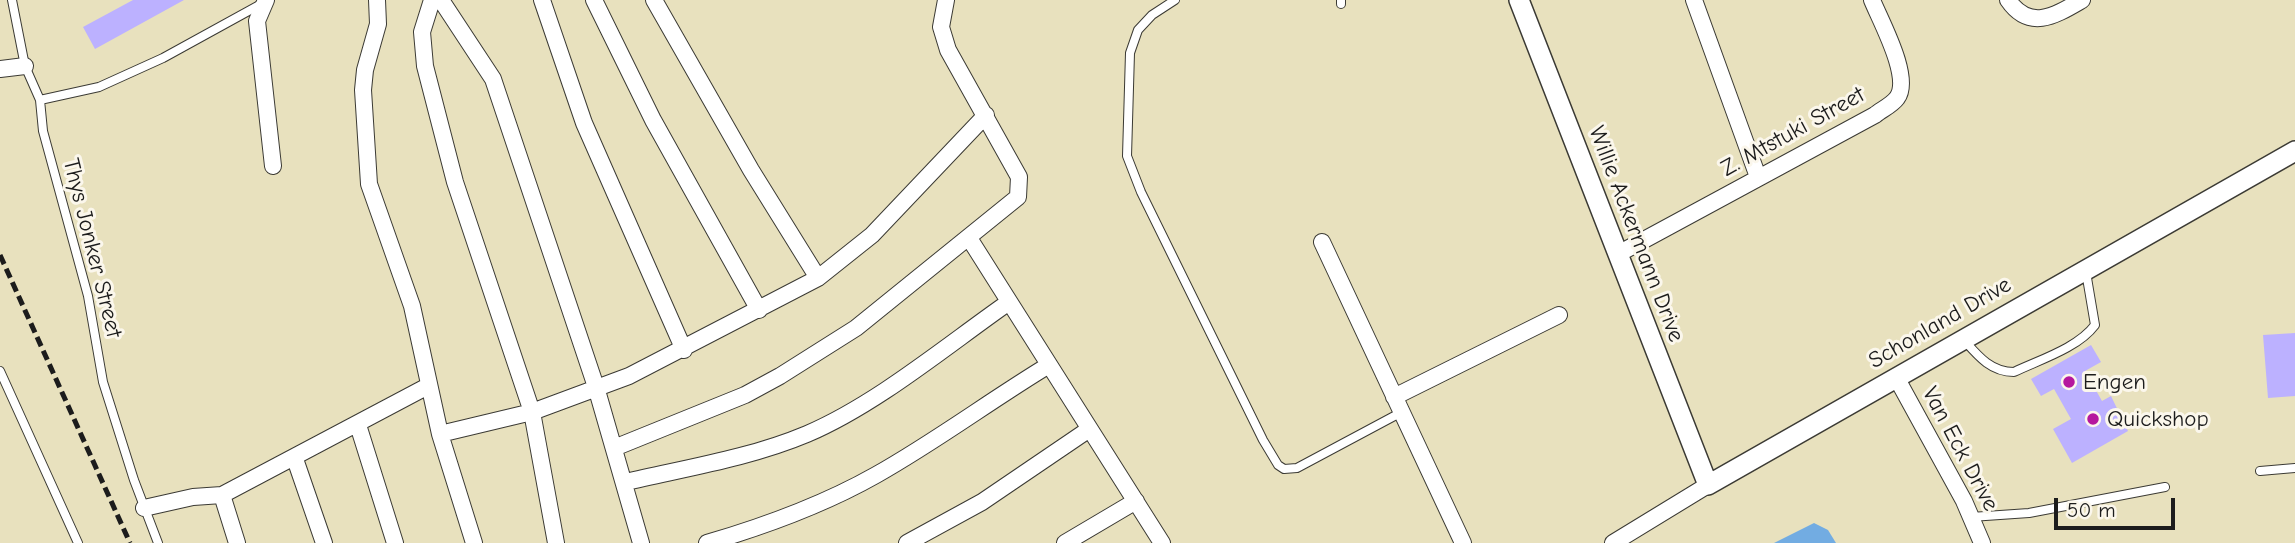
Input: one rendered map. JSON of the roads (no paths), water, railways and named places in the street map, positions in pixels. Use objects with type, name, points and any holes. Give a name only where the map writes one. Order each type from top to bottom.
[{"type":"street","points":[[377,0],[378,24],[363,90],[369,184],[405,282],[440,434],[474,543]]},
{"type":"street","points":[[432,0],[422,32],[425,66],[455,182],[532,412],[556,543]]},
{"type":"street","points":[[441,0],[493,79],[596,387],[626,482],[641,543]]},
{"type":"street","points":[[542,0],[584,123],[684,350]]},
{"type":"street","points":[[594,0],[653,120],[759,310]]},
{"type":"street","points":[[654,0],[745,160],[818,278]]},
{"type":"street","points":[[614,448],[745,395],[780,376],[856,328],[1013,202],[1020,189],[1019,177],[948,50],[942,27],[946,0]]},
{"type":"street","name":"Willie Ackermann Drive","points":[[1519,0],[1708,485]]},
{"type":"street","points":[[1694,0],[1758,177]]},
{"type":"street","name":"Z. Mtstuki Street","points":[[1618,254],[1875,115],[1896,100],[1903,86],[1899,66],[1872,0]]},
{"type":"street","points":[[2008,0],[2027,17],[2036,20],[2051,18],[2082,0]]},
{"type":"street","points":[[265,2],[257,21],[273,166]]},
{"type":"street","points":[[0,69],[25,66]]},
{"type":"street","points":[[440,434],[532,412],[629,376],[684,350],[818,278],[836,266],[891,216],[986,115]]},
{"type":"street","name":"Schonland Drive","points":[[1613,543],[1963,338],[2295,150]]},
{"type":"street","points":[[969,238],[1088,430],[1162,543]]},
{"type":"street","points":[[1322,242],[1463,543]]},
{"type":"street","points":[[626,482],[766,449],[809,433],[886,387],[1009,302]]},
{"type":"street","points":[[1394,397],[1559,316]]},
{"type":"street","points":[[707,543],[753,530],[877,475],[1049,365]]},
{"type":"street","name":"Van Eck Drive","points":[[1896,377],[1971,517],[1982,543]]},
{"type":"street","points":[[144,508],[193,497],[222,495],[295,459],[428,386]]},
{"type":"street","points":[[358,425],[395,543]]},
{"type":"street","points":[[907,543],[982,502],[1088,430]]},
{"type":"street","points":[[295,459],[324,543]]},
{"type":"street","points":[[222,495],[237,543]]},
{"type":"street","points":[[1065,543],[1136,501]]},
{"type":"lane","name":"Thys Jonker Street","points":[[12,0],[25,66],[40,100],[43,131],[88,296],[103,382],[158,543]]},
{"type":"lane","points":[[1175,0],[1152,15],[1138,30],[1130,53],[1127,156],[1141,192],[1263,440],[1278,465],[1284,469],[1297,468],[1400,413]]},
{"type":"lane","points":[[40,100],[99,87],[163,58],[265,2]]},
{"type":"lane","points":[[1963,338],[1992,368],[2006,372],[2014,372],[2064,348],[2086,335],[2095,325],[2085,269]]},
{"type":"lane","points":[[0,371],[78,543]]},
{"type":"lane","points":[[2260,471],[2295,468]]},
{"type":"lane","points":[[1971,517],[2029,513],[2165,487]]},
{"type":"water","points":[[1814,523],[1828,530],[1836,543],[1774,543]]},
{"type":"railway","points":[[0,255],[130,543]]},
{"type":"place","name":"Engen","points":[[2069,382]]},
{"type":"place","name":"Quickshop","points":[[2093,419]]}]
